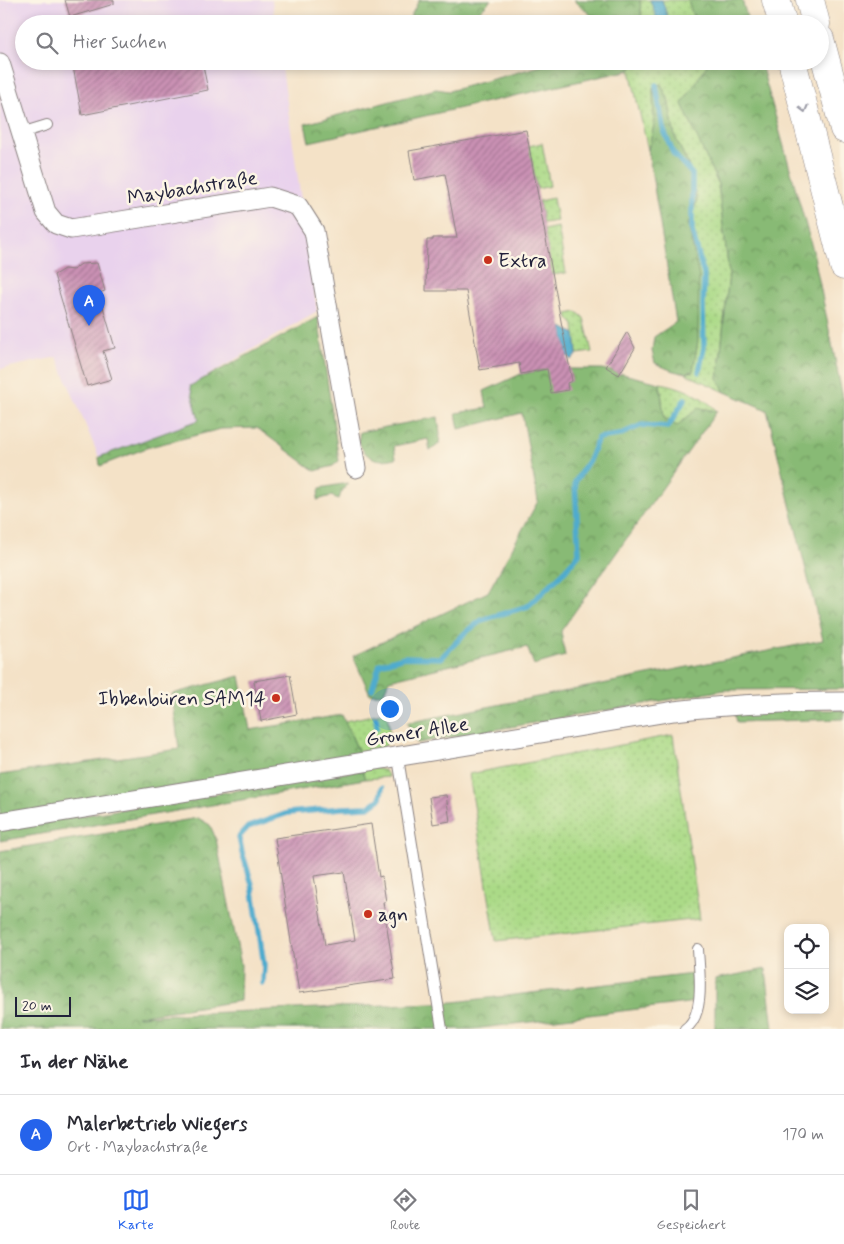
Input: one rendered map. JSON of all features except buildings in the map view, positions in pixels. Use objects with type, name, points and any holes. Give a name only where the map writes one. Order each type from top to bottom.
[{"type":"highway","points":[[776,0],[780,15]]},
{"type":"highway","points":[[810,0],[814,15]]},
{"type":"highway","points":[[794,70],[844,266]]},
{"type":"highway","points":[[828,70],[844,129]]},
{"type":"street","name":"Maybachstraße","points":[[0,63],[46,212],[56,224],[71,229],[270,197],[298,206],[314,231],[356,468]]},
{"type":"street","name":"Groner Allee","points":[[0,822],[398,758],[674,711],[710,706],[775,702],[844,702]]},
{"type":"lane","points":[[21,132],[47,125]]},
{"type":"lane","points":[[398,758],[442,1029]]},
{"type":"lane","points":[[685,1029],[690,1026],[698,1010],[700,990],[698,949]]},
{"type":"shaded area","points":[[0,0],[272,0],[274,15],[15,15],[15,70],[282,70],[317,311],[190,386],[200,420],[99,457],[57,357],[0,369]]},
{"type":"green space","points":[[419,0],[491,0],[475,15],[412,15]]},
{"type":"green space","points":[[574,0],[640,0],[641,15],[591,15]]},
{"type":"green space","points":[[640,0],[689,0],[693,15],[641,15]]},
{"type":"green space","points":[[688,0],[742,0],[746,15],[692,15]]},
{"type":"green space","points":[[526,70],[630,70],[309,142],[305,124],[436,89],[449,91]]},
{"type":"green space","points":[[630,70],[705,70],[683,104],[718,184],[729,274],[718,379],[725,392],[686,374],[693,371],[699,277],[688,224],[697,201],[688,164],[675,137],[668,99],[661,84],[653,87],[654,125],[648,150]]},
{"type":"green space","points":[[704,70],[763,70],[813,251],[844,403],[844,689],[725,690],[417,743],[407,723],[823,640],[767,410],[725,392],[718,379],[729,274],[718,184],[682,104]]},
{"type":"green space","points":[[661,84],[668,99],[675,137],[688,164],[697,201],[688,224],[699,277],[698,341],[693,371],[683,373],[655,363],[652,351],[654,337],[676,322],[648,150],[654,125],[653,87]]},
{"type":"green space","points":[[542,143],[550,186],[537,189],[529,146]]},
{"type":"green space","points":[[553,198],[557,221],[543,223],[539,201]]},
{"type":"green space","points":[[558,227],[566,273],[552,275],[544,230]]},
{"type":"green space","points":[[577,312],[584,318],[592,352],[577,354],[574,325],[567,314]]},
{"type":"green space","points":[[318,317],[339,461],[333,466],[315,471],[257,428],[221,429],[149,447],[100,466],[99,457],[199,420],[190,386]]},
{"type":"green space","points":[[543,359],[569,369],[602,369],[660,383],[664,418],[677,426],[698,408],[717,411],[561,631],[565,656],[534,665],[527,647],[389,680],[383,694],[370,694],[353,656],[488,592],[538,501],[522,413],[459,429],[456,413],[487,408],[484,391],[521,374],[544,370]]},
{"type":"green space","points":[[660,383],[691,393],[717,411],[698,408],[678,427],[664,418]]},
{"type":"green space","points":[[438,417],[439,444],[430,451],[428,439],[394,446],[396,458],[381,460],[368,455],[360,445],[360,432]]},
{"type":"green space","points":[[348,483],[339,499],[331,496],[317,500],[320,488]]},
{"type":"green space","points":[[240,676],[250,730],[342,715],[360,755],[0,817],[0,775],[179,749],[172,694]]},
{"type":"green space","points":[[734,710],[844,710],[844,719],[737,722]]},
{"type":"green space","points":[[382,713],[387,716],[389,726],[390,733],[387,744],[383,748],[360,755],[345,721]]},
{"type":"green space","points":[[673,735],[700,919],[496,941],[469,774]]},
{"type":"green space","points":[[375,768],[385,771],[389,777],[365,779],[362,770]]},
{"type":"green space","points":[[362,770],[365,779],[0,841],[0,829]]},
{"type":"green space","points":[[198,818],[210,825],[216,839],[241,965],[240,1001],[137,1016],[454,1002],[693,974],[696,1002],[473,1029],[0,1029],[0,851]]},
{"type":"green space","points":[[766,969],[773,1029],[715,1029],[715,979]]},
{"type":"water","points":[[650,0],[662,0],[667,15],[656,15]]},
{"type":"water","points":[[562,327],[575,334],[577,354],[572,360],[567,355]]},
{"type":"waterway","points":[[656,85],[663,128],[673,153],[692,174],[692,231],[704,275],[704,347],[699,372]]},
{"type":"waterway","points":[[372,689],[380,664],[404,657],[441,658],[465,633],[482,620],[528,606],[562,574],[579,554],[575,482],[590,458],[598,438],[619,435],[642,425],[668,427],[685,399]]},
{"type":"waterway","points":[[376,718],[377,727]]},
{"type":"waterway","points":[[263,983],[264,965],[252,884],[239,837],[248,827],[288,813],[369,807],[380,799],[382,788]]},
{"type":"place","name":"Extra","points":[[488,260]]},
{"type":"place","name":"Malerbetrieb Wiegers","points":[[89,326]]},
{"type":"place","name":"Ibbenbüren SAM14","points":[[276,698]]},
{"type":"place","name":"agn","points":[[368,914]]}]
